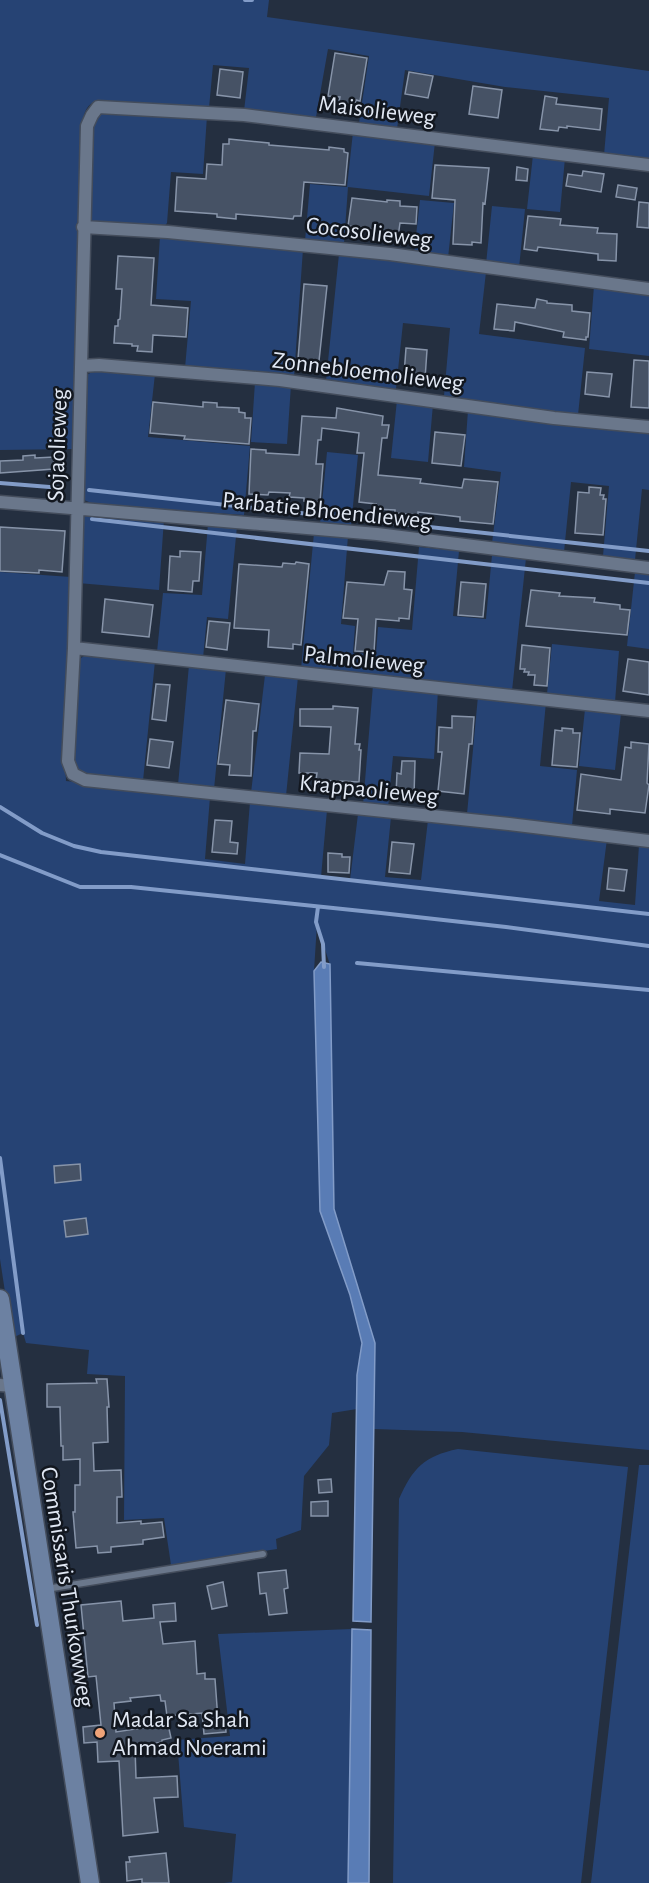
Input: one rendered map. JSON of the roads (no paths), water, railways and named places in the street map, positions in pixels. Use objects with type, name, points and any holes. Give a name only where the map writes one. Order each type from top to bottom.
[{"type":"main road","name":"Commissaris Thurkowweg","points":[[0,1299],[7,1386],[45,1589],[90,1883]]},
{"type":"street","name":"Maisolieweg","points":[[98,107],[244,115],[649,165]]},
{"type":"street","name":"Sojaolieweg","points":[[85,780],[73,774],[68,761],[74,648],[87,126],[98,107]]},
{"type":"street","name":"Cocosolieweg","points":[[83,227],[168,232],[390,254],[649,290]]},
{"type":"street","name":"Zonnebloemolieweg","points":[[81,366],[99,365],[280,380],[554,418],[649,427]]},
{"type":"street","name":"Parbatie Bhoendieweg","points":[[0,502],[377,534],[649,568]]},
{"type":"street","name":"Palmolieweg","points":[[74,648],[649,711]]},
{"type":"street","name":"Krappaolieweg","points":[[85,780],[509,824],[649,841]]},
{"type":"lane","points":[[45,1589],[263,1554]]},
{"type":"waterway","points":[[245,0],[252,0]]},
{"type":"waterway","points":[[0,483],[62,488]]},
{"type":"waterway","points":[[89,490],[649,551]]},
{"type":"waterway","points":[[92,519],[649,583]]},
{"type":"waterway","points":[[0,807],[42,833],[74,846],[101,852],[649,914]]},
{"type":"waterway","points":[[0,855],[80,887],[131,887],[506,927],[649,946]]},
{"type":"waterway","points":[[318,907],[316,922],[323,944],[324,967]]},
{"type":"waterway","points":[[357,963],[649,990]]},
{"type":"waterway","points":[[0,1158],[23,1333]]},
{"type":"waterway","points":[[0,1400],[37,1625]]},
{"type":"place","name":"Madar Sa Shah Ahmad Noerami","points":[[100,1733]]}]
